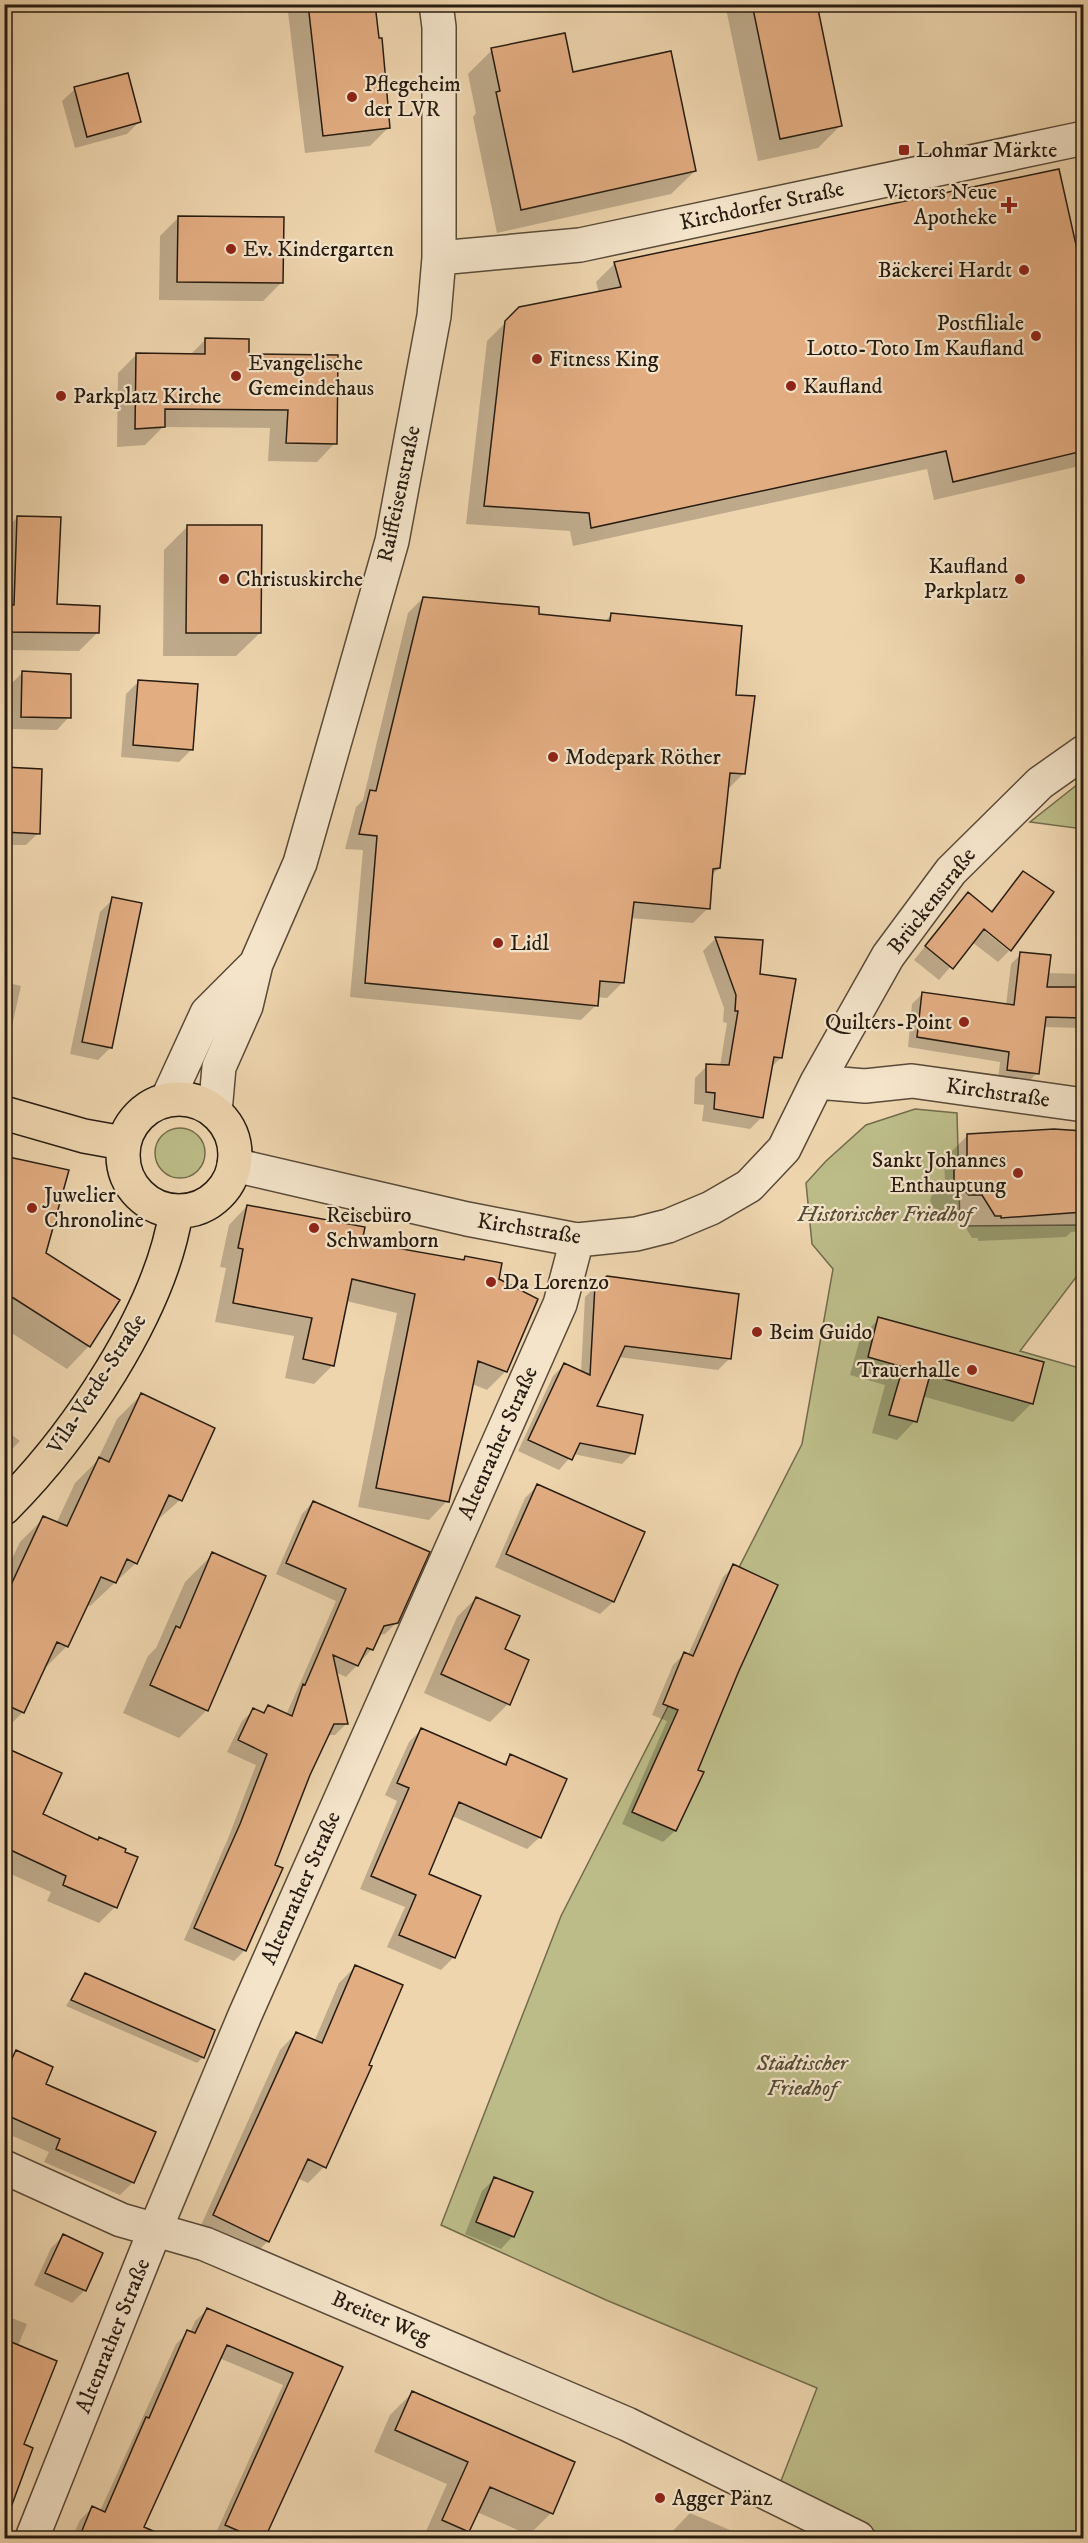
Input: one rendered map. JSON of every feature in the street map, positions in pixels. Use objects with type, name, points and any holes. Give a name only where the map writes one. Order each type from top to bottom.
[{"type":"main road","points":[[184,1099],[200,1103],[215,1112],[231,1136],[235,1150],[234,1165],[228,1184],[214,1199],[196,1209],[176,1212],[156,1208],[140,1197],[128,1181],[122,1162],[123,1143],[132,1123],[147,1108],[167,1100],[184,1099]]},
{"type":"main road","points":[[4,1113],[84,1136],[123,1143]]},
{"type":"main road","name":"Vila-Verde-Straße","points":[[4,1509],[55,1450],[85,1409],[142,1318],[170,1246],[176,1212]]},
{"type":"street","name":"Raiffeisenstraße","points":[[215,1112],[219,1067],[246,1006],[256,964],[300,863],[392,541],[434,316],[439,258],[439,27],[436,4]]},
{"type":"street","name":"Kirchdorfer Straße","points":[[439,258],[580,245],[1083,138]]},
{"type":"street","name":"Brückenstraße","points":[[817,1082],[888,956],[951,871],[1040,783],[1083,752]]},
{"type":"street","name":"Raiffeisenstraße","points":[[167,1100],[207,1013],[256,964]]},
{"type":"street","name":"Kirchstraße","points":[[234,1165],[467,1219],[577,1240],[636,1234],[668,1226],[711,1208],[749,1186],[784,1149],[817,1082],[865,1086],[912,1081],[1013,1097],[1083,1105]]},
{"type":"street","name":"Altenrather Straße","points":[[32,2538],[155,2230],[245,2015],[560,1304],[577,1240]]},
{"type":"street","name":"Breiter Weg","points":[[4,2166],[121,2220],[205,2244],[627,2424],[858,2538]]},
{"type":"green space","points":[[1083,780],[1083,829],[1030,822]]},
{"type":"green space","name":"Städtischer Friedhof","points":[[915,1109],[957,1113],[960,1226],[1083,1225],[1083,1268],[1020,1351],[1083,1369],[1083,1433],[1079,1455],[1084,1457],[1083,2538],[890,2538],[779,2486],[817,2388],[606,2300],[441,2225],[561,1916],[802,1444],[833,1269],[812,1244],[806,1183],[826,1161],[866,1125]]},
{"type":"green space","points":[[175,1128],[185,1128],[198,1135],[205,1148],[205,1158],[198,1171],[185,1178],[175,1178],[166,1174],[159,1167],[155,1158],[155,1148],[159,1139],[166,1132]]},
{"type":"building","name":"Pflegeheim der LVR","points":[[308,4],[375,4],[379,38],[382,38],[390,128],[323,136]]},
{"type":"building","points":[[752,4],[817,4],[842,126],[780,139]]},
{"type":"building","points":[[565,33],[573,72],[671,51],[696,171],[521,210],[496,92],[500,91],[491,48]]},
{"type":"building","points":[[128,73],[141,122],[87,137],[74,87]]},
{"type":"building","name":"Kaufland","points":[[1059,169],[1083,276],[1083,451],[953,482],[946,451],[591,528],[589,513],[484,506],[505,321],[519,307],[621,287],[614,262]]},
{"type":"building","name":"Ev. Kindergarten","points":[[178,216],[284,217],[283,283],[177,282]]},
{"type":"building","name":"Evangelische Gemeindehaus","points":[[205,338],[249,339],[249,354],[338,355],[337,444],[286,443],[288,410],[165,409],[165,427],[135,429],[136,353],[205,354]]},
{"type":"building","points":[[17,516],[61,517],[57,604],[100,606],[99,633],[4,632],[4,604],[14,605]]},
{"type":"building","name":"Christuskirche","points":[[187,525],[262,525],[261,633],[186,633]]},
{"type":"building","name":"Modepark Röther","points":[[423,597],[539,607],[539,614],[610,621],[611,613],[742,626],[736,695],[755,696],[745,774],[730,773],[720,868],[713,869],[710,909],[634,902],[624,983],[600,981],[598,1006],[365,983],[377,836],[359,834],[370,790],[376,791]]},
{"type":"building","points":[[22,671],[71,674],[71,718],[21,717]]},
{"type":"building","points":[[138,680],[198,684],[193,750],[133,745]]},
{"type":"building","points":[[4,767],[42,769],[40,834],[4,832]]},
{"type":"building","points":[[1023,871],[1054,892],[1011,951],[984,929],[953,969],[925,946],[968,892],[992,912]]},
{"type":"building","points":[[112,897],[142,903],[112,1048],[82,1042]]},
{"type":"building","points":[[715,937],[763,940],[760,974],[796,979],[782,1058],[774,1057],[763,1118],[714,1109],[715,1093],[706,1092],[706,1064],[729,1065],[738,1011],[735,1011],[736,995]]},
{"type":"building","points":[[1020,952],[1051,955],[1047,987],[1083,987],[1083,1018],[1046,1017],[1039,1074],[1007,1070],[1009,1052],[917,1037],[922,992],[1014,1005]]},
{"type":"building","name":"Sankt Johannes Enthauptung","points":[[1054,1129],[1083,1131],[1083,1212],[1001,1218],[1001,1216],[995,1216],[982,1195],[969,1195],[954,1181],[954,1170],[967,1158],[967,1134]]},
{"type":"building","points":[[4,1156],[69,1170],[46,1253],[120,1300],[90,1347],[4,1292]]},
{"type":"building","points":[[247,1205],[365,1227],[362,1242],[464,1260],[465,1256],[502,1263],[499,1279],[538,1299],[507,1372],[478,1361],[449,1502],[376,1488],[415,1294],[352,1279],[334,1366],[303,1359],[312,1318],[233,1303],[243,1249],[238,1248]]},
{"type":"building","points":[[607,1276],[739,1294],[731,1359],[625,1346],[597,1406],[643,1415],[635,1454],[580,1443],[572,1460],[528,1440],[564,1363],[590,1375],[595,1285]]},
{"type":"building","name":"Trauerhalle","points":[[878,1317],[1044,1362],[1033,1404],[930,1375],[917,1422],[889,1415],[903,1367],[868,1357]]},
{"type":"building","points":[[141,1393],[215,1428],[182,1501],[169,1495],[137,1564],[127,1559],[116,1583],[101,1577],[68,1647],[57,1642],[24,1713],[4,1704],[4,1600],[43,1516],[67,1526],[99,1457],[109,1462]]},
{"type":"building","points":[[537,1484],[645,1532],[614,1602],[506,1554]]},
{"type":"building","points":[[313,1501],[430,1552],[398,1623],[384,1626],[373,1650],[367,1648],[358,1666],[333,1655],[348,1724],[334,1724],[310,1775],[275,1865],[283,1868],[246,1951],[194,1928],[240,1824],[267,1754],[238,1740],[253,1708],[264,1713],[268,1705],[292,1716],[303,1684],[305,1685],[346,1589],[286,1563]]},
{"type":"building","points":[[212,1552],[266,1576],[208,1711],[150,1685],[176,1626],[180,1628]]},
{"type":"building","points":[[733,1564],[778,1585],[698,1770],[704,1772],[676,1831],[632,1812],[678,1710],[663,1704],[684,1652],[693,1656]]},
{"type":"building","points":[[476,1597],[520,1616],[505,1649],[529,1660],[510,1705],[441,1674]]},
{"type":"building","points":[[421,1728],[506,1765],[510,1754],[567,1779],[541,1838],[459,1802],[429,1874],[481,1896],[455,1958],[399,1935],[416,1895],[371,1876],[409,1788],[397,1783]]},
{"type":"building","points":[[4,1747],[62,1773],[43,1814],[98,1840],[99,1837],[126,1849],[125,1852],[138,1857],[117,1908],[63,1885],[66,1876],[4,1847]]},
{"type":"building","points":[[355,1965],[403,1985],[369,2065],[372,2066],[326,2168],[308,2159],[269,2242],[213,2215],[296,2032],[322,2043]]},
{"type":"building","points":[[85,1973],[215,2030],[204,2058],[71,2000]]},
{"type":"building","points":[[16,2050],[53,2067],[46,2084],[156,2132],[134,2183],[56,2149],[60,2139],[4,2114],[4,2075]]},
{"type":"building","points":[[494,2177],[533,2192],[514,2237],[476,2222]]},
{"type":"building","points":[[63,2234],[103,2253],[86,2291],[45,2273]]},
{"type":"building","points":[[207,2308],[343,2367],[265,2538],[255,2538],[225,2525],[293,2373],[227,2345],[144,2527],[169,2538],[79,2538],[92,2506],[105,2512],[187,2330],[195,2333]]},
{"type":"building","points":[[4,2339],[57,2361],[24,2444],[33,2448],[7,2518],[4,2517]]},
{"type":"building","points":[[412,2391],[575,2462],[553,2514],[490,2487],[469,2532],[442,2520],[468,2462],[395,2430]]},
{"type":"place","name":"Pflegeheim der LVR","points":[[352,97]]},
{"type":"place","name":"Lohmar Märkte","points":[[904,150]]},
{"type":"place","name":"Vietors Neue Apotheke","points":[[1009,205]]},
{"type":"place","name":"Ev. Kindergarten","points":[[231,249]]},
{"type":"place","name":"Bäckerei Hardt","points":[[1024,270]]},
{"type":"place","name":"Postfiliale Lotto-Toto Im Kaufland","points":[[1036,336]]},
{"type":"place","name":"Fitness King","points":[[537,359]]},
{"type":"place","name":"Evangelische Gemeindehaus","points":[[236,376]]},
{"type":"place","name":"Kaufland","points":[[791,386]]},
{"type":"place","name":"Parkplatz Kirche","points":[[61,396]]},
{"type":"place","name":"Christuskirche","points":[[224,579]]},
{"type":"place","name":"Kaufland Parkplatz","points":[[1020,579]]},
{"type":"place","name":"Modepark Röther","points":[[553,757]]},
{"type":"place","name":"Lidl","points":[[498,943]]},
{"type":"place","name":"Quilters-Point","points":[[964,1022]]},
{"type":"place","name":"Sankt Johannes Enthauptung","points":[[1018,1173]]},
{"type":"place","name":"Juwelier Chronoline","points":[[32,1208]]},
{"type":"place","name":"Reisebüro Schwamborn","points":[[314,1228]]},
{"type":"place","name":"Da Lorenzo","points":[[491,1282]]},
{"type":"place","name":"Beim Guido","points":[[757,1332]]},
{"type":"place","name":"Trauerhalle","points":[[972,1370]]},
{"type":"place","name":"Agger Pänz","points":[[660,2498]]},
{"type":"park label","name":"Historischer Friedhof","points":[[885,1214]]}]
